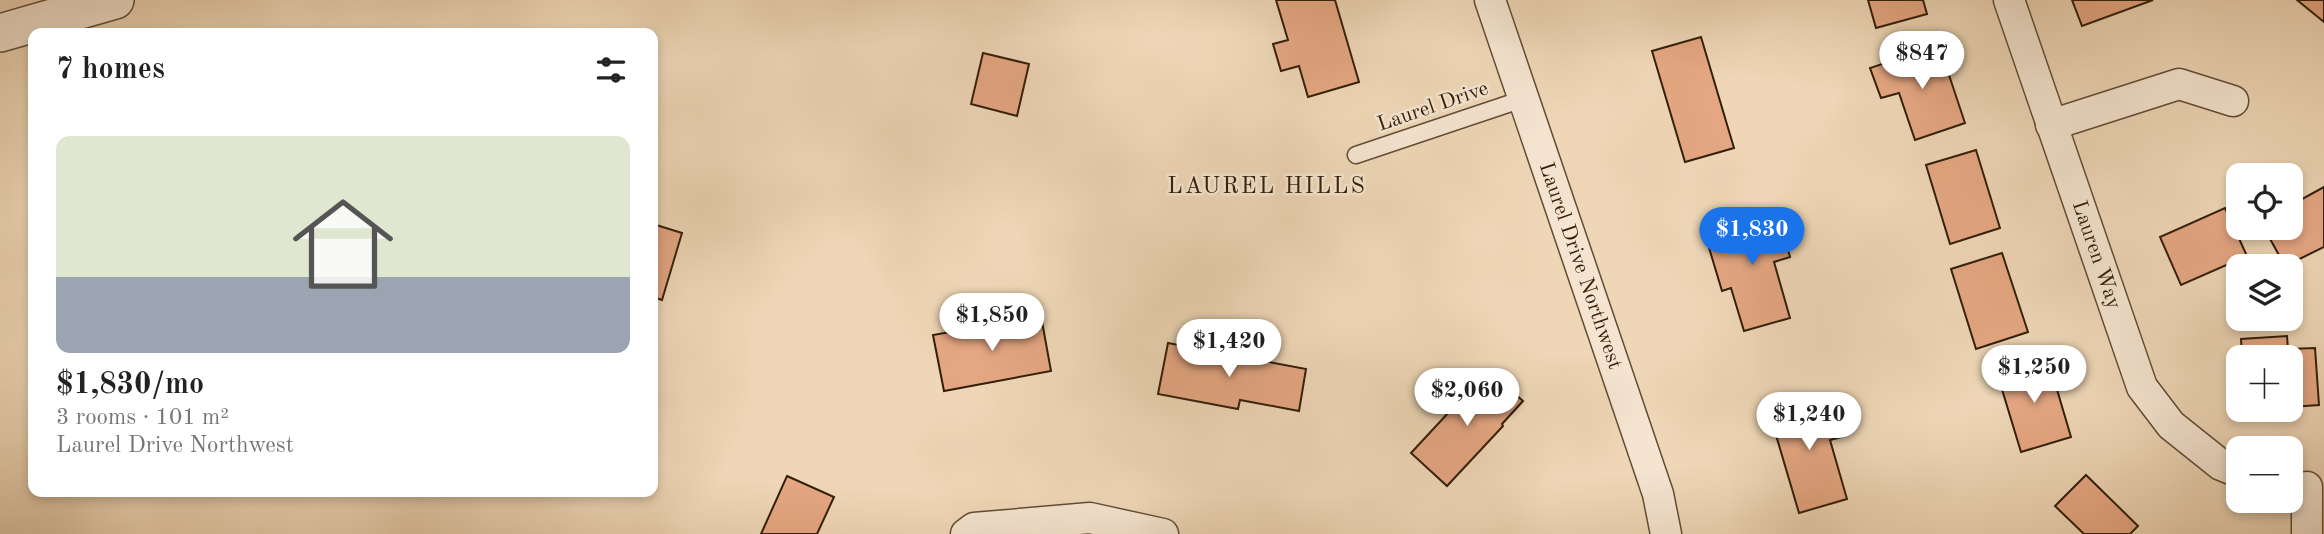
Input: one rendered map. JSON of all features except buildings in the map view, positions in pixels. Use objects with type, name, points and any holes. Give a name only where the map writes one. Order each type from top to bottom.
[{"type":"street","points":[[0,33],[115,0]]},
{"type":"street","name":"Laurel Drive Northwest","points":[[1490,0],[1658,494],[1666,534]]},
{"type":"street","name":"Lauren Way","points":[[2009,0],[2142,387],[2171,425],[2226,467]]},
{"type":"street","points":[[2051,125],[2179,84],[2234,101]]},
{"type":"street","points":[[2307,485],[2307,534]]},
{"type":"street","points":[[966,534],[974,528],[1090,518],[1163,534]]},
{"type":"lane","name":"Laurel Drive","points":[[1356,155],[1523,99]]},
{"type":"district","name":"LAUREL HILLS","points":[[1267,186]]}]
